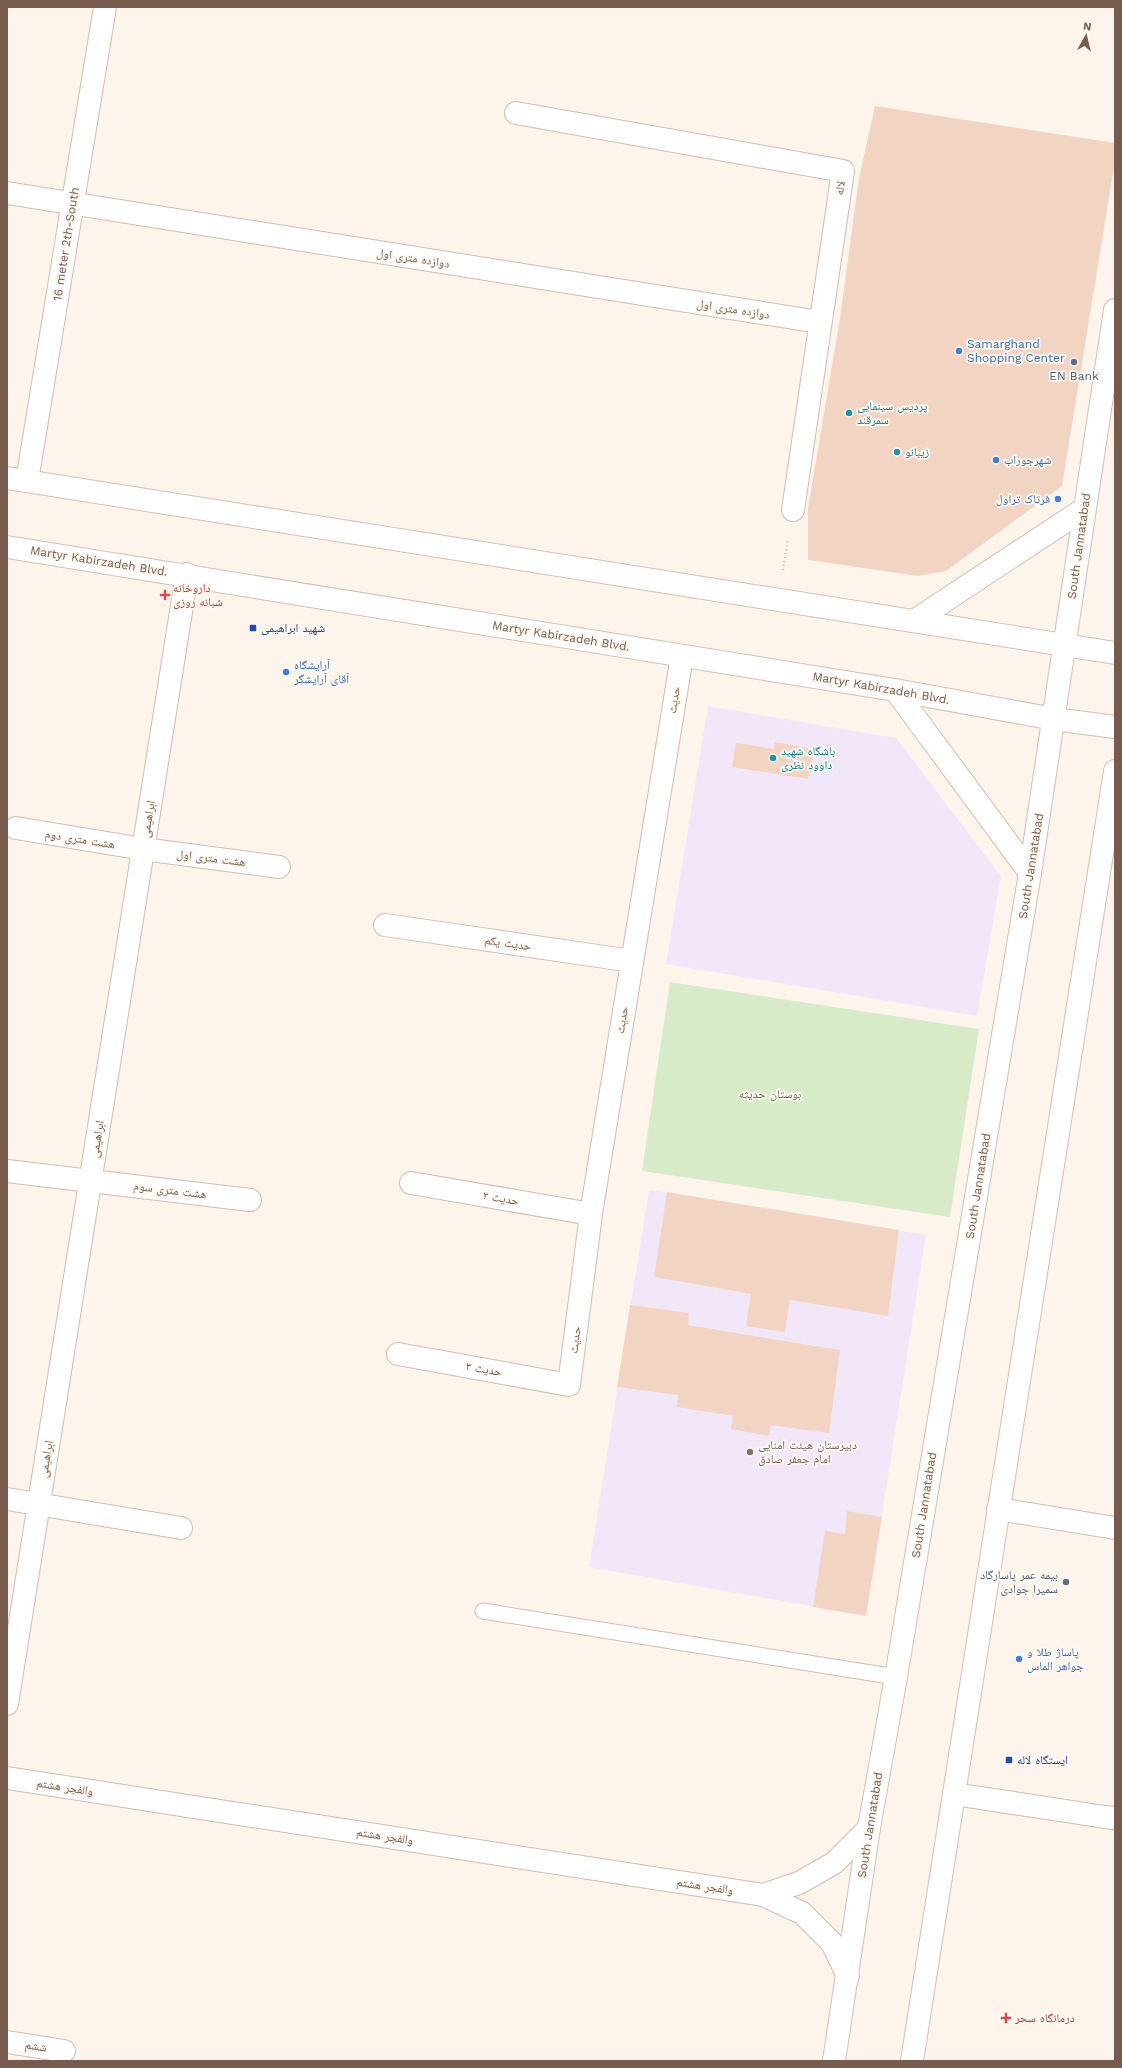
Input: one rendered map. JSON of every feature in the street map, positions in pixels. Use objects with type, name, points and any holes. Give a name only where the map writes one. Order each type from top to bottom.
[{"type":"street","name":"16 meter 2th-South","points":[[17,479],[73,203],[105,7]]},
{"type":"street","name":"لاله","points":[[516,113],[843,170],[819,322],[793,510]]},
{"type":"street","name":"دوازده متری اول","points":[[7,193],[819,322]]},
{"type":"street","name":"South Jannatabad","points":[[834,2061],[848,1976],[869,1828],[896,1677],[1030,873],[1115,310]]},
{"type":"street","points":[[17,479],[1115,653]]},
{"type":"street","points":[[914,621],[1084,509]]},
{"type":"street","name":"Martyr Kabirzadeh Blvd.","points":[[7,547],[187,574],[895,690],[1054,719],[1115,726]]},
{"type":"street","name":"ابراهیمی","points":[[7,1704],[187,574]]},
{"type":"street","name":"حدیث","points":[[569,1385],[591,1214],[682,656]]},
{"type":"street","points":[[895,690],[1030,873]]},
{"type":"street","points":[[912,2061],[1115,771]]},
{"type":"street","name":"هشت متری دوم","points":[[16,828],[143,849]]},
{"type":"street","name":"هشت متری اول","points":[[143,849],[279,867]]},
{"type":"street","name":"حدیث یکم","points":[[385,925],[632,961]]},
{"type":"street","name":"هشت متری سوم","points":[[7,1171],[250,1200]]},
{"type":"street","name":"حدیث ۲","points":[[411,1183],[591,1214]]},
{"type":"street","name":"حدیث ۳","points":[[398,1354],[569,1385]]},
{"type":"street","points":[[7,1499],[182,1528]]},
{"type":"street","points":[[998,1509],[1115,1528]]},
{"type":"street","name":"والفجر هشتم","points":[[7,1778],[763,1895]]},
{"type":"street","points":[[954,1794],[1110,1818]]},
{"type":"street","points":[[763,1895],[799,1883],[834,1864],[869,1828]]},
{"type":"street","points":[[763,1895],[802,1913],[832,1943],[848,1976]]},
{"type":"street","name":"ششم","points":[[7,2042],[64,2051]]},
{"type":"lane","points":[[483,1611],[896,1677]]},
{"type":"path","points":[[777,599],[793,510]]},
{"type":"shaded area","points":[[708,706],[896,738],[1001,876],[977,1016],[666,964]]},
{"type":"shaded area","name":"دبیرستان هیئت امنایی امام جعفر صادق","points":[[649,1190],[926,1235],[866,1616],[589,1567]]},
{"type":"green space","name":"بوستان حدیثه","points":[[670,982],[979,1029],[950,1217],[642,1171]]},
{"type":"building","name":"Samarghand Shopping Center","points":[[875,106],[1115,143],[1115,161],[1062,486],[946,571],[918,576],[808,560],[808,508],[840,318],[859,178]]},
{"type":"building","name":"باشگاه شهید داوود نظری","points":[[775,742],[814,749],[808,779],[732,767],[736,743],[774,749]]},
{"type":"building","points":[[667,1192],[899,1230],[888,1316],[790,1300],[785,1332],[746,1326],[751,1294],[654,1277]]},
{"type":"building","points":[[630,1305],[689,1313],[688,1325],[840,1350],[829,1433],[770,1425],[769,1436],[731,1429],[733,1416],[677,1407],[678,1395],[617,1387]]},
{"type":"building","points":[[847,1511],[882,1517],[866,1616],[813,1607],[825,1531],[845,1534]]},
{"type":"place","name":"Samarghand Shopping Center","points":[[959,351]]},
{"type":"place","name":"EN Bank","points":[[1074,362]]},
{"type":"place","name":"پردیس سینمایی سمرقند","points":[[849,413]]},
{"type":"place","name":"زیبانو","points":[[897,452]]},
{"type":"place","name":"شهرجوراب","points":[[996,460]]},
{"type":"place","name":"فرتاک تراول","points":[[1058,499]]},
{"type":"place","name":"داروخانه شبانه روزی","points":[[165,595]]},
{"type":"place","name":"شهید ابراهیمی","points":[[253,628]]},
{"type":"place","name":"آرایشگاه آقای آرایشگر","points":[[286,672]]},
{"type":"place","name":"باشگاه شهید داوود نظری","points":[[773,758]]},
{"type":"place","name":"دبیرستان هیئت امنایی امام جعفر صادق","points":[[750,1452]]},
{"type":"place","name":"بیمه عمر پاسارگاد سمیرا جوادی","points":[[1066,1582]]},
{"type":"place","name":"پاساژ طلا و جواهر الماس","points":[[1019,1659]]},
{"type":"place","name":"ایستگاه لاله","points":[[1009,1760]]},
{"type":"place","name":"درمانگاه سحر","points":[[1006,2018]]}]
